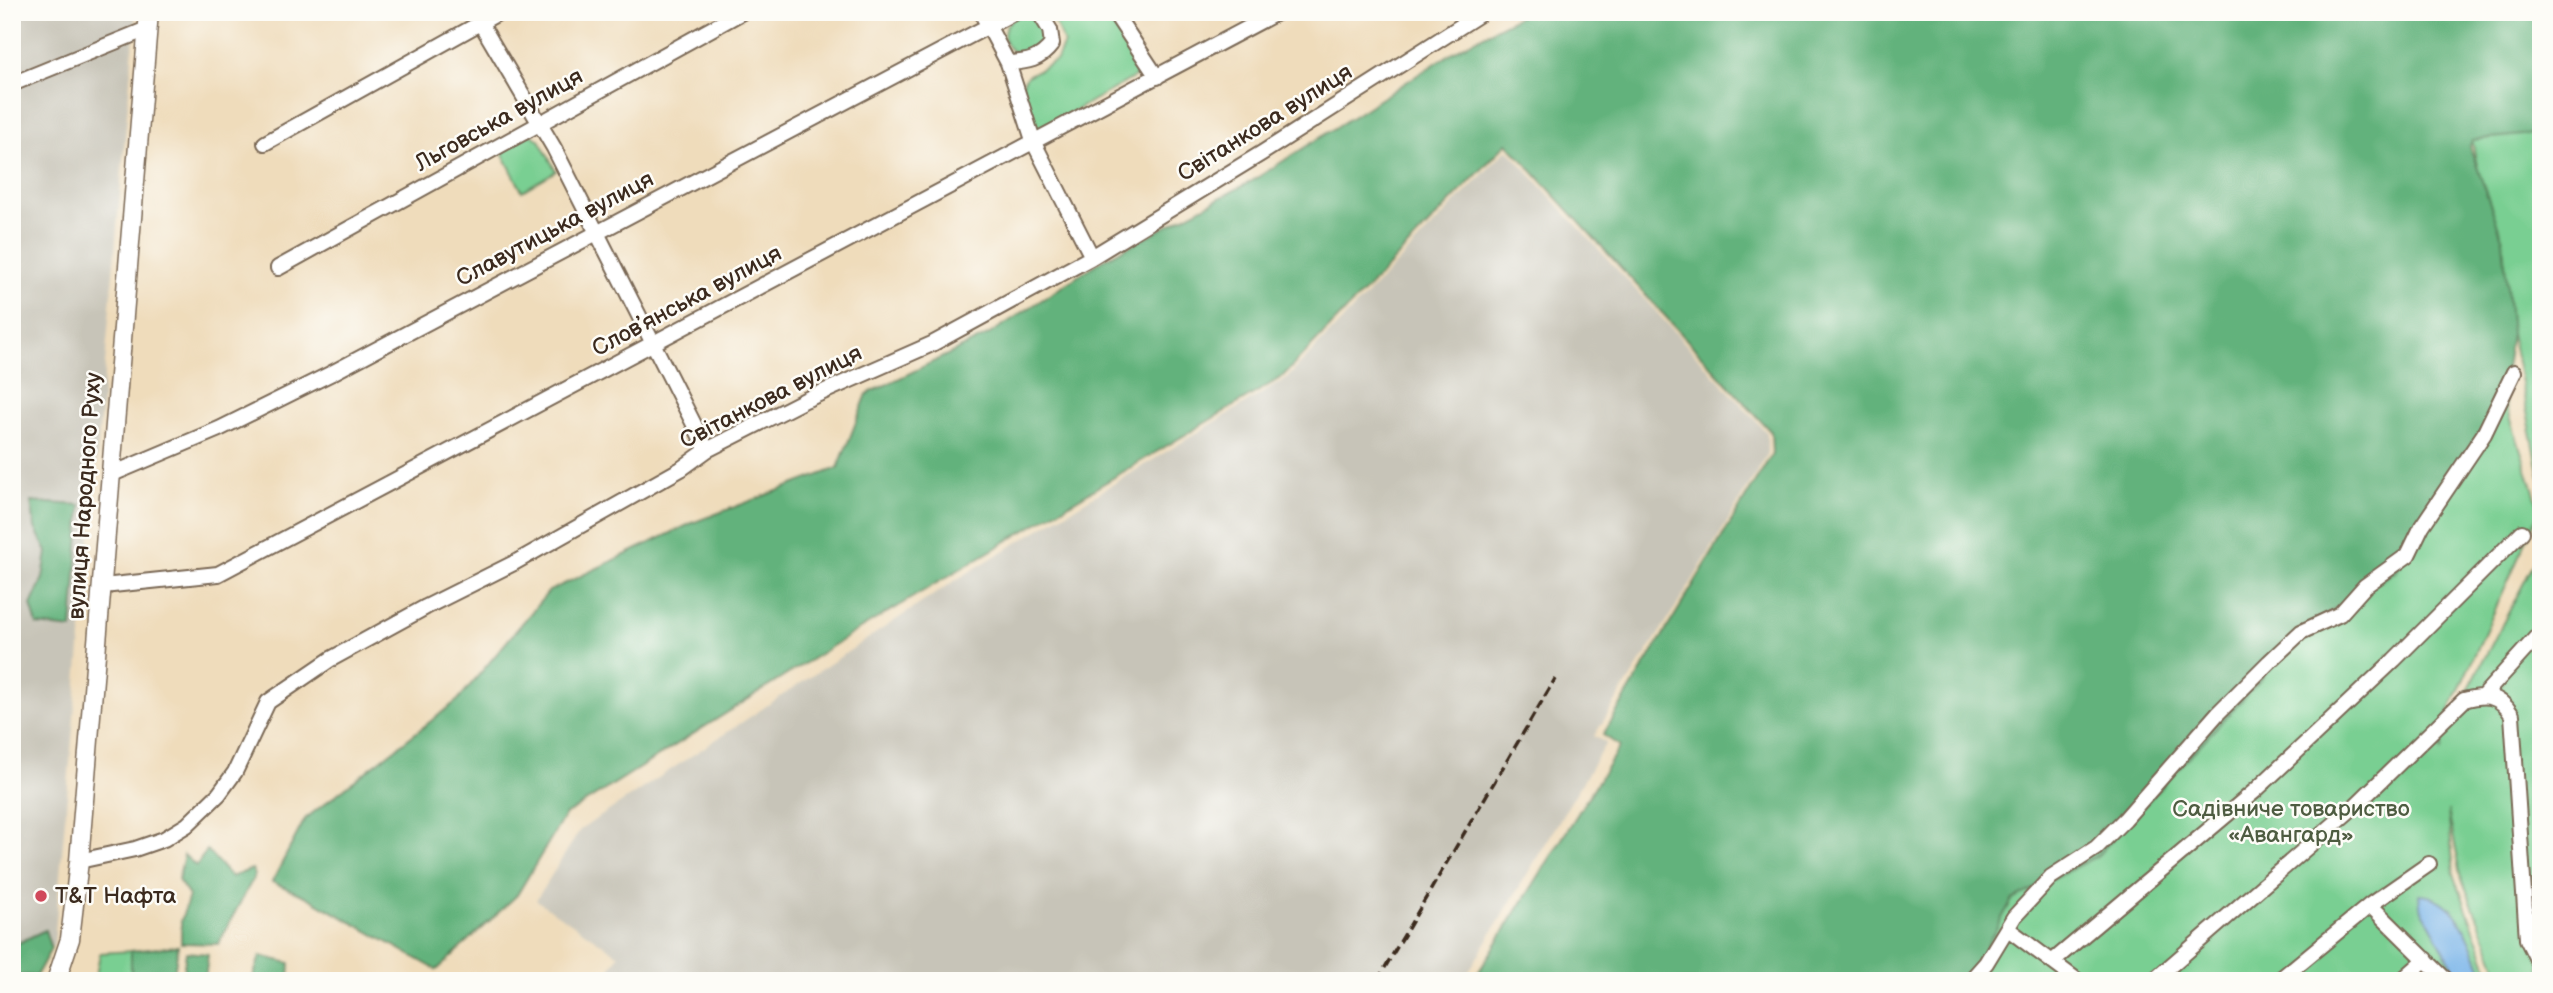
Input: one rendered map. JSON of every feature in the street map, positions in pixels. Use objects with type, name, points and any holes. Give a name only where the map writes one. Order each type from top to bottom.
[{"type":"main road","name":"вулиця Народного Руху","points":[[56,981],[70,939],[79,861],[148,21]]},
{"type":"street","points":[[265,144],[477,18],[500,12]]},
{"type":"street","name":"Льговська вулиця","points":[[278,268],[743,12]]},
{"type":"street","points":[[981,12],[1008,63],[1034,143],[1091,257]]},
{"type":"street","name":"Славутицька вулиця","points":[[110,475],[244,417],[1015,12]]},
{"type":"street","points":[[1008,63],[1032,61],[1044,54],[1052,44],[1050,30],[1039,12]]},
{"type":"street","points":[[1114,12],[1157,77]]},
{"type":"street","name":"Словʼянська вулиця","points":[[103,586],[218,574],[1278,12]]},
{"type":"street","name":"Світанкова вулиця","points":[[79,861],[135,849],[164,839],[187,825],[219,794],[236,772],[268,702],[331,659],[514,563],[681,469],[707,450],[805,400],[932,344],[1091,257],[1320,117],[1464,17],[1483,12]]},
{"type":"street","points":[[477,18],[539,123],[707,450]]},
{"type":"street","points":[[12,84],[148,21]]},
{"type":"street","points":[[1970,981],[2051,877],[2096,848],[2218,713],[2269,662],[2301,632],[2340,614],[2365,586],[2407,555],[2422,526],[2484,433],[2514,372]]},
{"type":"street","points":[[2053,961],[2256,790],[2394,660],[2522,532]]},
{"type":"street","points":[[2484,695],[2541,632]]},
{"type":"street","points":[[2153,981],[2357,805],[2464,700],[2484,695],[2495,697],[2512,715],[2527,939],[2541,967]]},
{"type":"street","points":[[2278,981],[2370,905],[2429,864]]},
{"type":"street","points":[[2370,905],[2446,981]]},
{"type":"street","points":[[2008,929],[2078,981]]},
{"type":"street","points":[[2401,981],[2426,960]]},
{"type":"shaded area","points":[[12,12],[136,12],[54,944],[29,981],[12,981]]},
{"type":"shaded area","points":[[1507,149],[1767,433],[1767,455],[1689,586],[1594,736],[1606,743],[1463,981],[602,981],[619,955],[536,900],[580,830],[956,580],[1287,378]]},
{"type":"green space","points":[[1050,12],[1107,12],[1141,64],[1142,73],[1040,130],[1033,124],[1022,84],[1027,76],[1057,60],[1064,43]]},
{"type":"green space","points":[[1527,12],[2541,12],[2541,133],[2472,140],[2470,147],[2503,240],[2511,333],[2501,405],[2429,500],[2397,570],[2315,621],[2097,856],[2012,900],[1967,981],[1473,981],[1620,746],[1603,735],[1772,454],[1771,432],[1507,143],[1282,377],[853,633],[565,815],[517,895],[437,970],[305,896],[272,882],[305,819],[458,700],[549,591],[692,523],[838,468],[867,394],[988,335],[1104,259],[1252,181],[1461,47]]},
{"type":"green space","points":[[1023,16],[1036,22],[1042,35],[1036,48],[1023,54],[1010,48],[1004,35],[1010,22]]},
{"type":"green space","points":[[2541,121],[2541,481],[2472,140]]},
{"type":"green space","points":[[531,134],[539,140],[556,171],[522,191],[500,148]]},
{"type":"green space","name":"Садівниче товариство «Авангард»","points":[[2495,370],[2540,510],[2439,734],[2442,752],[2443,738],[2541,550],[2541,981],[2503,981],[2462,879],[2448,810],[2454,874],[2493,981],[1965,981],[2006,899]]},
{"type":"green space","points":[[31,502],[81,505],[72,629],[37,625],[31,605],[43,578],[47,552],[35,528]]},
{"type":"green space","points":[[207,850],[231,877],[252,869],[255,875],[218,944],[181,943],[181,921],[189,896],[178,880],[184,855],[196,866]]},
{"type":"green space","points":[[45,930],[51,949],[36,976],[12,975],[12,946]]},
{"type":"green space","points":[[178,946],[173,981],[131,981],[131,951]]},
{"type":"green space","points":[[131,951],[131,981],[95,981],[100,953]]},
{"type":"green space","points":[[186,952],[208,954],[205,981],[182,981]]},
{"type":"green space","points":[[260,956],[290,963],[289,981],[252,981]]},
{"type":"water","points":[[2419,895],[2445,904],[2455,914],[2470,940],[2487,981],[2461,981],[2420,906]]},
{"type":"railway","points":[[1377,981],[1555,679]]},
{"type":"place","name":"Т&Т Нафта","points":[[41,896]]}]
